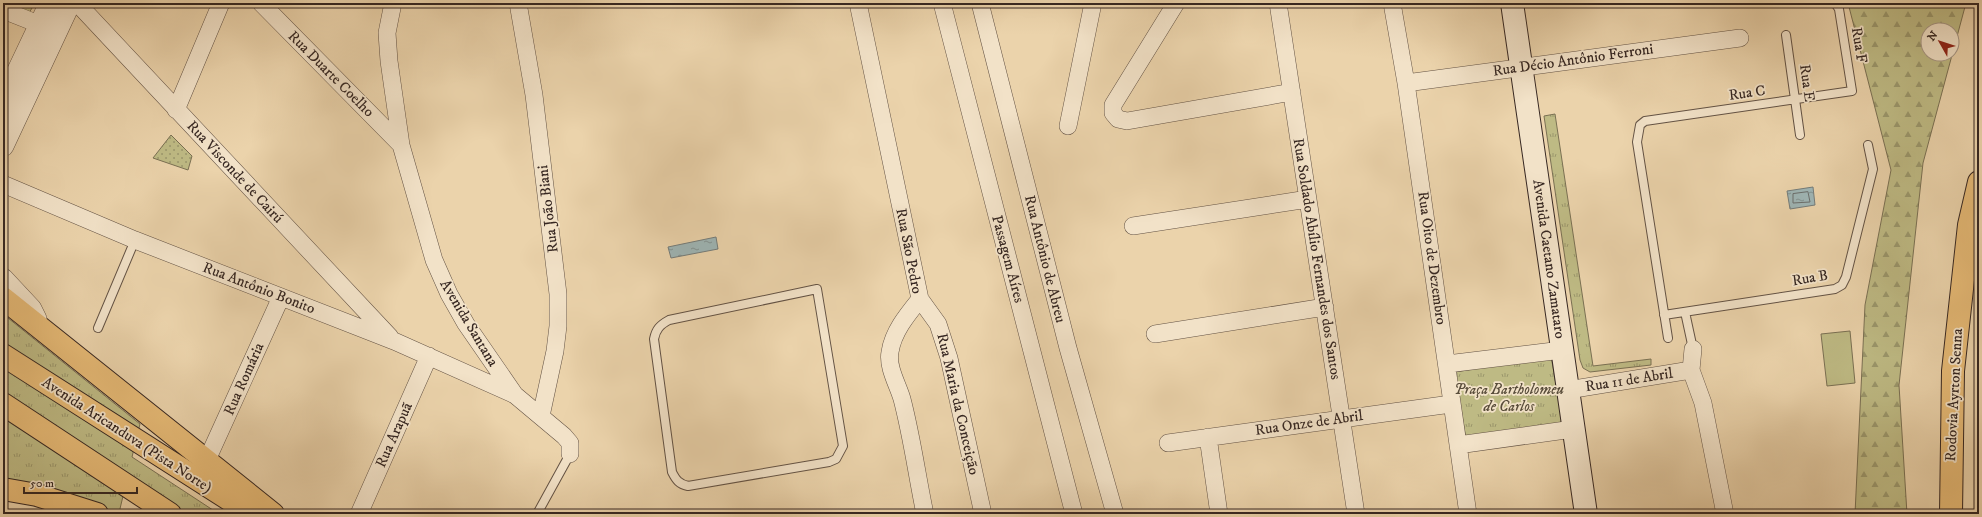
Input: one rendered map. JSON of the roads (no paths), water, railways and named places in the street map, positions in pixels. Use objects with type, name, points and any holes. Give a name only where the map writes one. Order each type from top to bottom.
[{"type":"highway","name":"Rodovia Ayrton Senna","points":[[1951,514],[1950,487],[1953,371],[1969,225],[1979,182]]},
{"type":"highway","points":[[3,298],[42,331],[207,460],[273,514]]},
{"type":"highway","name":"Avenida Aricanduva (Pista Norte)","points":[[3,355],[252,514]]},
{"type":"highway","points":[[3,404],[170,514]]},
{"type":"highway","points":[[1940,514],[1950,487]]},
{"type":"highway","points":[[3,489],[37,495],[97,514]]},
{"type":"main road","name":"Avenida Caetano Zamataro","points":[[1512,3],[1568,390],[1572,429],[1586,514]]},
{"type":"street","points":[[3,146],[48,28],[50,3]]},
{"type":"street","points":[[3,102],[48,28],[70,3]]},
{"type":"street","name":"Rua Visconde de Cairú","points":[[77,3],[394,341]]},
{"type":"street","points":[[176,110],[221,3]]},
{"type":"street","name":"Rua Duarte Coelho","points":[[261,3],[401,145]]},
{"type":"street","name":"Avenida Santana","points":[[393,3],[387,33],[389,61],[401,145],[434,260],[466,324],[515,395],[564,436],[570,443],[570,454]]},
{"type":"street","name":"Rua João Biani","points":[[518,3],[534,95],[558,294],[556,351],[541,416]]},
{"type":"street","name":"Rua São Pedro","points":[[858,3],[920,300],[909,312],[896,333],[889,354],[893,374],[902,399],[925,514]]},
{"type":"street","name":"Passagem Aíres","points":[[942,3],[1074,514]]},
{"type":"street","name":"Rua Antônio de Abreu","points":[[980,3],[1068,348],[1115,514]]},
{"type":"street","points":[[1068,126],[1094,3]]},
{"type":"street","points":[[1176,3],[1113,105],[1113,113],[1118,119],[1127,121],[1292,92]]},
{"type":"street","name":"Rua Soldado Abílio Fernandes dos Santos","points":[[1278,3],[1356,514]]},
{"type":"street","name":"Rua Oito de Dezembro","points":[[1392,3],[1406,82],[1447,364],[1451,404],[1468,514]]},
{"type":"street","points":[[3,10],[48,28]]},
{"type":"street","name":"Rua Décio Antônio Ferroni","points":[[1406,82],[1740,38]]},
{"type":"street","name":"Rua Antônio Bonito","points":[[3,184],[135,240],[394,341],[515,395]]},
{"type":"street","points":[[1133,226],[1308,199]]},
{"type":"street","points":[[3,279],[31,310],[42,331]]},
{"type":"street","name":"Rua Romária","points":[[207,460],[281,297]]},
{"type":"street","name":"Rua Maria da Conceição","points":[[920,300],[938,324],[949,358],[983,514]]},
{"type":"street","points":[[1155,334],[1324,307]]},
{"type":"street","points":[[1693,349],[1691,370],[1703,403],[1725,514]]},
{"type":"street","points":[[1447,364],[1562,350]]},
{"type":"street","name":"Rua Arapuã","points":[[359,514],[429,356]]},
{"type":"street","name":"Rua 11 de Abril","points":[[1568,390],[1691,370]]},
{"type":"street","name":"Rua Onze de Abril","points":[[1168,443],[1451,404]]},
{"type":"street","points":[[1458,445],[1572,429]]},
{"type":"street","points":[[1208,437],[1219,514]]},
{"type":"lane","name":"Rua F","points":[[1835,3],[1839,9],[1852,92]]},
{"type":"lane","name":"Rua E","points":[[1786,35],[1800,135]]},
{"type":"lane","name":"Rua C","points":[[1664,315],[1637,142],[1640,125],[1645,121],[1852,92]]},
{"type":"lane","name":"Rua B","points":[[1664,315],[1835,289],[1842,285],[1846,277],[1873,169],[1868,145]]},
{"type":"lane","points":[[98,328],[135,240]]},
{"type":"lane","points":[[816,289],[843,446],[840,453],[829,462],[688,486],[682,484],[676,480],[672,472],[654,339],[656,331],[661,324],[669,320],[816,289]]},
{"type":"lane","points":[[1685,312],[1693,349]]},
{"type":"lane","points":[[1664,315],[1668,338]]},
{"type":"lane","name":"Avenida Santana","points":[[537,514],[570,454]]},
{"type":"water","points":[[1813,187],[1815,205],[1790,209],[1787,191]]},
{"type":"water","points":[[716,237],[718,249],[671,258],[668,247]]},
{"type":"park label","name":"Praça Bartholomeu de Carlos","points":[[1509,398]]}]
